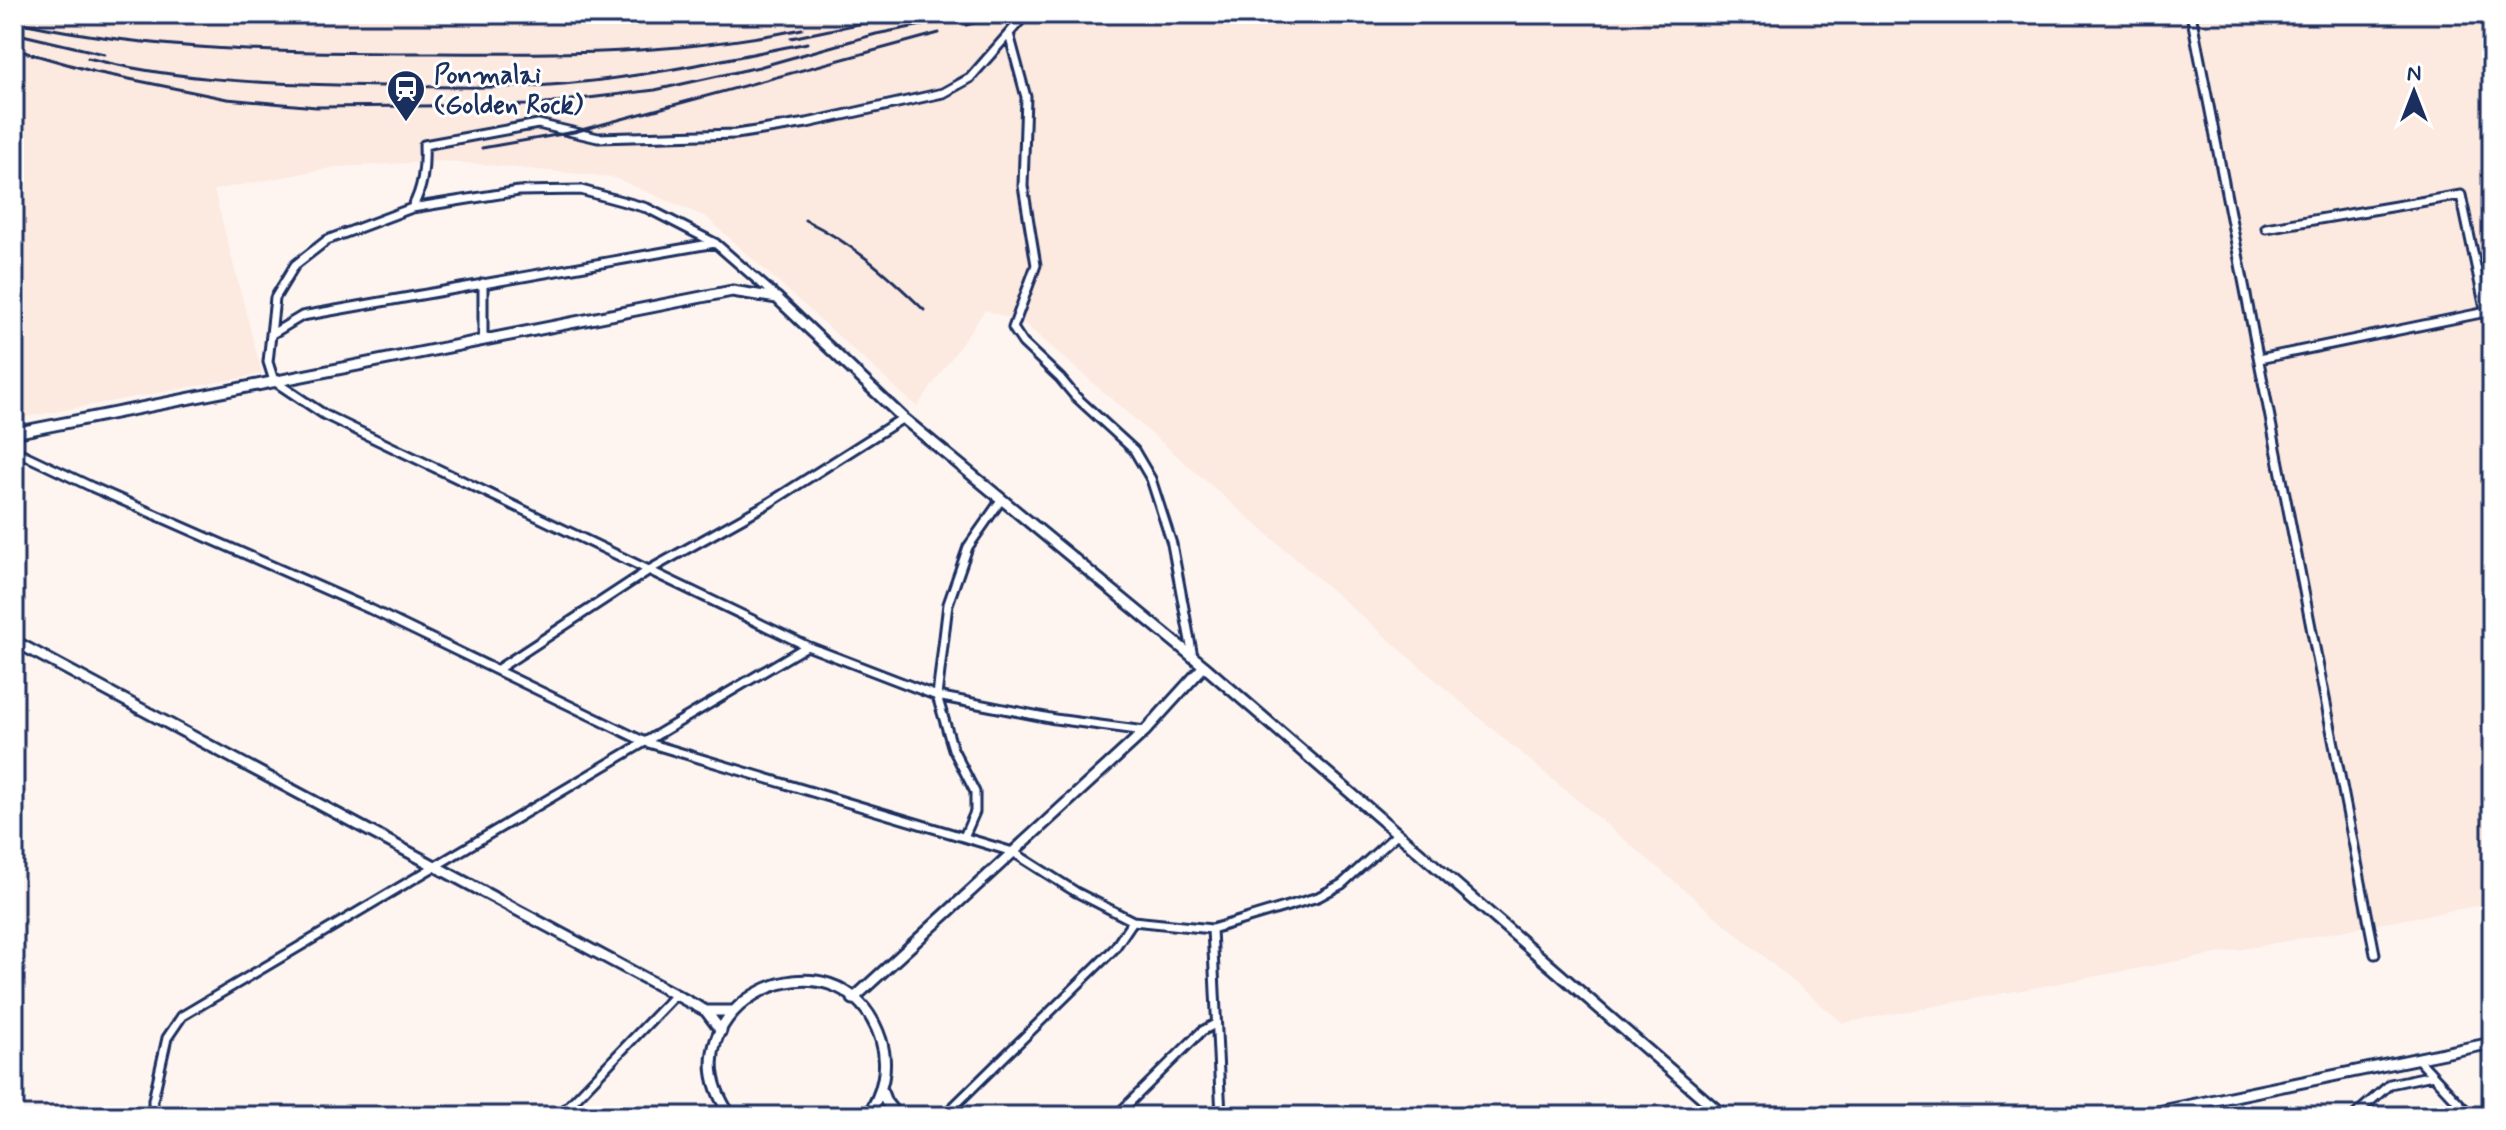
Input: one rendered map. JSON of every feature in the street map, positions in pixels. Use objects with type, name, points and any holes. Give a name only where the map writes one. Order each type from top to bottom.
[{"type":"street","points":[[412,208],[423,176],[424,145],[538,124],[598,138],[736,134],[807,123],[943,93],[970,78],[1026,14]]},
{"type":"street","points":[[2191,14],[2375,954]]},
{"type":"street","points":[[1009,34],[1026,97],[1023,186],[1036,265],[1013,328],[1023,343],[1075,396],[1134,450],[1151,479],[1172,544],[1193,657]]},
{"type":"street","points":[[1145,731],[1055,719],[937,696],[807,646],[325,415],[274,381],[268,362],[275,298],[295,265],[327,240],[412,208],[519,191],[581,190],[647,208],[715,243],[903,418],[1204,666],[1722,1114]]},
{"type":"street","points":[[2266,228],[2461,195],[2492,342]]},
{"type":"street","points":[[272,334],[302,316],[715,243]]},
{"type":"street","points":[[483,283],[483,340]]},
{"type":"street","points":[[14,433],[732,291],[777,298]]},
{"type":"street","points":[[2259,359],[2486,312]]},
{"type":"street","points":[[498,669],[649,570],[769,503],[903,418]]},
{"type":"street","points":[[14,450],[370,609],[645,742],[1013,852],[1076,892],[1133,921],[1212,929],[1318,897],[1342,884],[1398,833]]},
{"type":"street","points":[[964,837],[975,812],[975,792],[953,749],[937,696],[948,604],[968,547],[1001,500]]},
{"type":"street","points":[[14,641],[706,1011],[721,1031]]},
{"type":"street","points":[[153,1116],[153,1100],[167,1038],[182,1016],[807,646]]},
{"type":"street","points":[[853,999],[1145,731],[1204,666]]},
{"type":"street","points":[[944,1116],[1114,949],[1133,921]]},
{"type":"street","points":[[1212,929],[1221,1116]]},
{"type":"street","points":[[730,1115],[719,1094],[714,1073],[715,1052],[721,1031],[733,1011],[759,990],[791,980],[824,984],[853,999],[869,1015],[883,1046],[885,1068],[881,1089],[867,1116]]},
{"type":"street","points":[[559,1116],[675,995]]},
{"type":"street","points":[[706,1011],[733,1011]]},
{"type":"street","points":[[1116,1116],[1202,1031],[1215,1024]]},
{"type":"street","points":[[2138,1116],[2492,1043]]},
{"type":"street","points":[[2417,1058],[2471,1116]]},
{"type":"street","points":[[2354,1116],[2390,1084],[2433,1075]]},
{"type":"street","points":[[881,1089],[897,1116]]},
{"type":"shaded area","points":[[14,14],[1030,14],[1030,19],[1062,14],[2492,14],[2492,903],[1843,1023],[1477,716],[1025,324],[985,310],[917,407],[706,217],[612,177],[445,161],[336,167],[214,190],[262,374],[14,419]]},
{"type":"railway","points":[[791,38],[906,14]]},
{"type":"railway","points":[[14,49],[95,72],[227,99],[316,107],[530,105],[655,90],[759,67],[876,34],[978,14]]},
{"type":"railway","points":[[966,25],[1007,14]]},
{"type":"railway","points":[[22,23],[170,45],[371,53],[612,52],[706,44],[802,29]]},
{"type":"railway","points":[[14,33],[104,54]]},
{"type":"railway","points":[[482,148],[574,132],[939,33]]},
{"type":"railway","points":[[88,58],[149,71],[243,81],[511,87],[638,75],[807,43]]},
{"type":"railway","points":[[805,220],[868,260],[924,310]]},
{"type":"place","name":"Ponmalai (Golden Rock)","points":[[406,123]]}]
